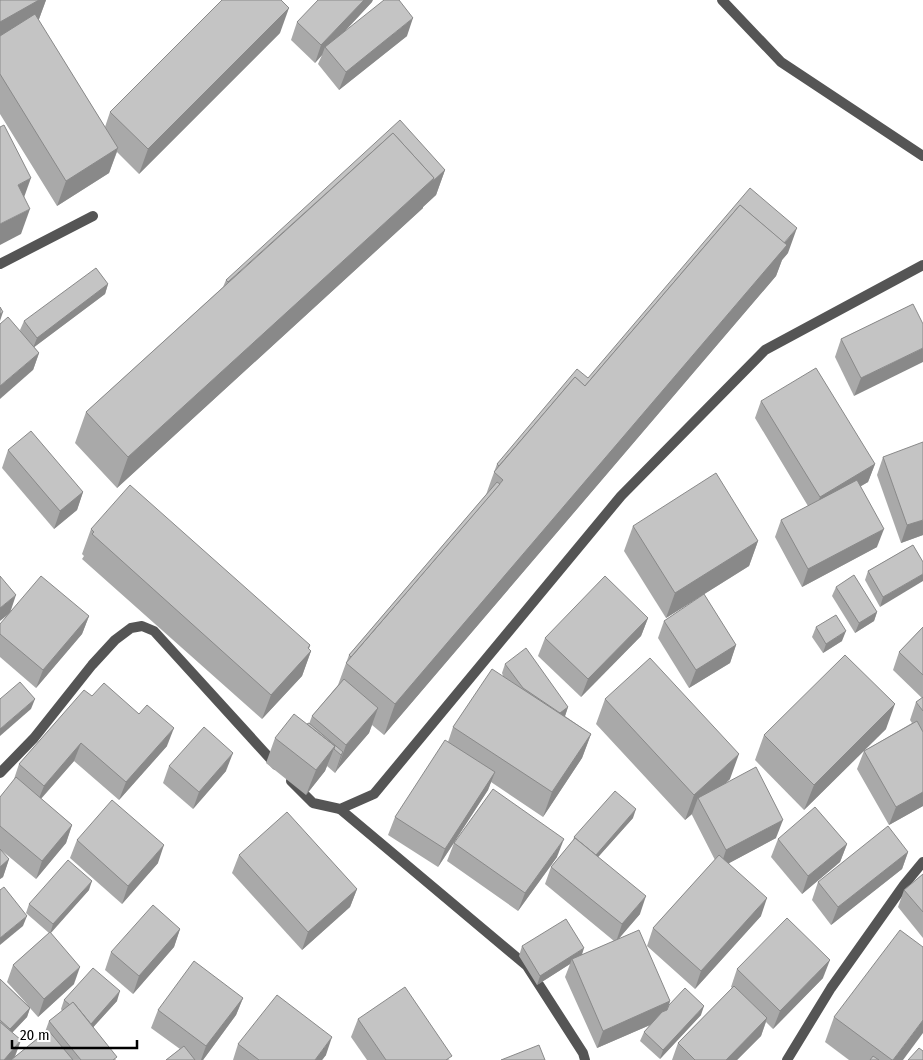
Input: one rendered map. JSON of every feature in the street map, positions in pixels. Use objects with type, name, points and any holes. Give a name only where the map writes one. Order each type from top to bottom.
[{"type":"street","points":[[722,0],[781,62],[923,156]]},
{"type":"street","points":[[0,264],[93,216]]},
{"type":"street","points":[[340,809],[374,794],[621,496],[765,350],[923,265]]},
{"type":"street","points":[[0,773],[34,738],[92,665],[115,640],[131,628],[142,626],[154,631],[313,803],[340,809],[527,966],[583,1053],[585,1060]]},
{"type":"street","points":[[787,1060],[831,988],[904,885],[923,862]]},
{"type":"building","points":[[0,0],[39,0],[0,22]]},
{"type":"building","points":[[222,0],[281,0],[289,8],[148,149],[110,112]]},
{"type":"building","points":[[318,0],[364,0],[321,45],[297,22]]},
{"type":"building","points":[[384,0],[399,0],[413,18],[346,72],[325,47]]},
{"type":"building","points":[[35,14],[118,148],[66,181],[0,74],[0,36]]},
{"type":"building","points":[[400,120],[445,170],[432,182],[434,178],[393,133],[228,282],[226,280]]},
{"type":"building","points":[[4,125],[31,178],[18,185],[30,209],[0,224],[0,127]]},
{"type":"building","points":[[393,133],[434,178],[128,457],[86,412]]},
{"type":"building","points":[[750,188],[797,228],[784,243],[740,205],[585,386],[575,377],[499,466],[497,464],[577,369],[588,378]]},
{"type":"building","points":[[740,205],[787,245],[395,704],[346,663],[503,480],[494,472],[575,377],[585,386]]},
{"type":"building","points":[[96,268],[108,284],[37,338],[24,321]]},
{"type":"building","points":[[913,304],[923,324],[923,348],[861,378],[841,339]]},
{"type":"building","points":[[8,317],[39,353],[0,386],[0,324]]},
{"type":"building","points":[[816,368],[875,464],[820,497],[761,401]]},
{"type":"building","points":[[31,431],[83,492],[60,511],[8,450]]},
{"type":"building","points":[[923,442],[923,520],[907,525],[883,457]]},
{"type":"building","points":[[716,473],[758,541],[675,593],[633,526]]},
{"type":"building","points":[[857,480],[884,529],[808,569],[781,520]]},
{"type":"building","points":[[497,482],[500,484],[351,657],[349,655]]},
{"type":"building","points":[[130,485],[310,645],[308,648],[311,651],[271,695],[92,534],[94,532],[91,529]]},
{"type":"building","points":[[913,545],[923,562],[923,574],[883,597],[868,571]]},
{"type":"building","points":[[854,575],[877,612],[859,623],[836,587]]},
{"type":"building","points":[[0,576],[16,595],[0,608]]},
{"type":"building","points":[[41,576],[89,616],[43,670],[0,634],[0,624]]},
{"type":"building","points":[[605,576],[648,618],[588,679],[545,638]]},
{"type":"building","points":[[704,594],[736,645],[696,670],[664,621]]},
{"type":"building","points":[[836,615],[846,631],[826,644],[816,627]]},
{"type":"building","points":[[923,627],[923,675],[899,652]]},
{"type":"building","points":[[526,648],[568,707],[560,713],[523,688],[505,664]]},
{"type":"building","points":[[845,655],[895,704],[814,785],[764,735]]},
{"type":"building","points":[[650,658],[739,754],[694,795],[605,699]]},
{"type":"building","points":[[492,669],[591,734],[552,792],[453,727]]},
{"type":"building","points":[[344,679],[378,708],[346,745],[312,716]]},
{"type":"building","points":[[20,682],[35,699],[0,729],[0,699]]},
{"type":"building","points":[[104,683],[139,714],[147,705],[174,728],[126,782],[81,743],[44,786],[19,764],[84,690],[92,696]]},
{"type":"building","points":[[923,697],[923,711],[916,702]]},
{"type":"building","points":[[294,714],[335,746],[316,770],[275,738]]},
{"type":"building","points":[[917,721],[923,732],[923,792],[896,807],[864,751]]},
{"type":"building","points":[[309,723],[343,752],[341,755],[334,749],[335,746],[307,724]]},
{"type":"building","points":[[204,727],[233,753],[199,792],[169,766]]},
{"type":"building","points":[[445,740],[495,772],[445,849],[395,817]]},
{"type":"building","points":[[756,767],[783,820],[726,850],[698,798]]},
{"type":"building","points":[[16,777],[72,825],[42,861],[0,826],[0,797]]},
{"type":"building","points":[[493,789],[564,839],[525,893],[454,843]]},
{"type":"building","points":[[615,791],[636,809],[596,855],[574,837]]},
{"type":"building","points":[[112,800],[164,845],[128,886],[77,840]]},
{"type":"building","points":[[815,807],[847,844],[808,876],[778,839]]},
{"type":"building","points":[[287,812],[357,889],[308,932],[239,855]]},
{"type":"building","points":[[888,826],[908,852],[838,907],[818,882]]},
{"type":"building","points":[[575,838],[646,896],[622,924],[551,867]]},
{"type":"building","points":[[0,849],[9,859],[0,867]]},
{"type":"building","points":[[719,855],[767,898],[701,971],[653,928]]},
{"type":"building","points":[[68,860],[92,881],[53,924],[29,904]]},
{"type":"building","points":[[923,874],[923,912],[904,890]]},
{"type":"building","points":[[4,887],[27,916],[0,938],[0,890]]},
{"type":"building","points":[[153,905],[180,929],[139,976],[111,952]]},
{"type":"building","points":[[787,918],[830,960],[780,1011],[737,969]]},
{"type":"building","points":[[566,919],[584,948],[540,976],[522,946]]},
{"type":"building","points":[[639,930],[670,1001],[603,1031],[572,959]]},
{"type":"building","points":[[900,930],[923,947],[923,1020],[892,1060],[834,1017]]},
{"type":"building","points":[[50,932],[80,967],[44,999],[13,965]]},
{"type":"building","points":[[194,961],[243,998],[206,1046],[158,1010]]},
{"type":"building","points":[[93,968],[120,991],[91,1024],[73,1002],[70,1005],[64,1000]]},
{"type":"building","points":[[0,979],[30,1008],[10,1029],[0,1020]]},
{"type":"building","points":[[734,986],[767,1018],[726,1060],[695,1060],[678,1043]]},
{"type":"building","points":[[405,987],[452,1056],[446,1060],[386,1060],[358,1019]]},
{"type":"building","points":[[685,988],[704,1006],[663,1050],[644,1032],[662,1012],[667,1010],[669,1005]]},
{"type":"building","points":[[277,995],[332,1037],[315,1060],[259,1060],[238,1044]]},
{"type":"building","points":[[73,1002],[117,1057],[113,1060],[81,1060],[49,1021]]},
{"type":"building","points":[[0,1022],[21,1040],[4,1060],[0,1060]]},
{"type":"building","points":[[48,1030],[73,1060],[11,1060]]},
{"type":"building","points":[[539,1045],[545,1060],[501,1060]]},
{"type":"building","points":[[184,1046],[195,1060],[166,1060]]},
{"type":"building","points":[[919,1048],[923,1051],[923,1060],[908,1060]]},
{"type":"building","points":[[873,1056],[879,1060],[870,1060]]}]
